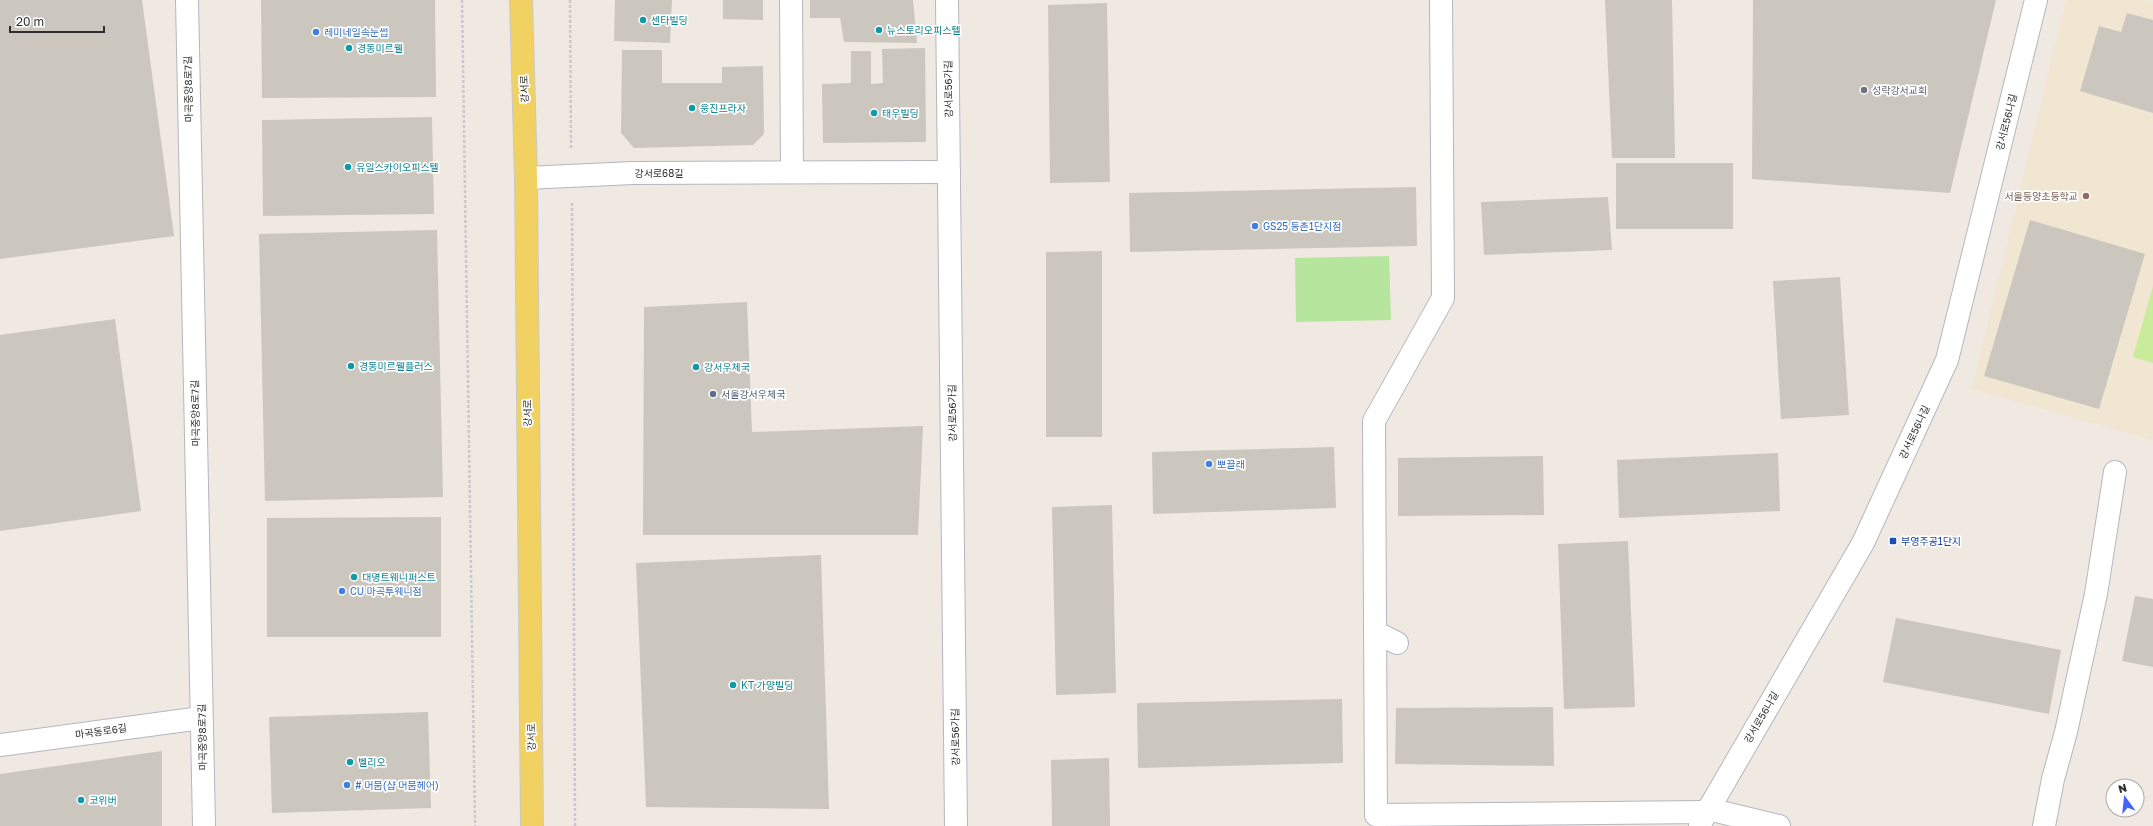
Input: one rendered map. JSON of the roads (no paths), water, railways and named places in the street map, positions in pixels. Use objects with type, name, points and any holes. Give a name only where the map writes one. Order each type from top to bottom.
[{"type":"main road","name":"강서로","points":[[521,0],[526,178],[532,826]]},
{"type":"street","name":"마곡중앙8로7길","points":[[187,0],[204,826]]},
{"type":"street","points":[[790,0],[792,172]]},
{"type":"street","name":"강서로56가길","points":[[947,0],[956,826]]},
{"type":"street","points":[[1440,0],[1443,298],[1374,421],[1376,815],[1705,815],[1778,826]]},
{"type":"street","name":"강서로56나길","points":[[1705,815],[1862,543],[1947,360],[2036,0]]},
{"type":"street","name":"강서로68길","points":[[526,178],[633,173],[949,172]]},
{"type":"street","points":[[2044,826],[2052,778],[2066,732],[2096,594],[2115,472]]},
{"type":"street","points":[[1375,632],[1397,643]]},
{"type":"street","name":"마곡동로6길","points":[[0,745],[201,718]]},
{"type":"place","name":"센타빌딩","points":[[643,20]]},
{"type":"place","name":"뉴스토리오피스텔","points":[[879,30]]},
{"type":"place","name":"레미네일속눈썹","points":[[316,32]]},
{"type":"place","name":"경동미르웰","points":[[349,48]]},
{"type":"place","name":"성락강서교회","points":[[1864,90]]},
{"type":"place","name":"웅진프라자","points":[[692,108]]},
{"type":"place","name":"태우빌딩","points":[[874,113]]},
{"type":"place","name":"유일스카이오피스텔","points":[[348,167]]},
{"type":"place","name":"서울등양초등학교","points":[[2086,196]]},
{"type":"place","name":"GS25 등촌1단지점","points":[[1255,226]]},
{"type":"place","name":"경동미르웰플러스","points":[[351,366]]},
{"type":"place","name":"강서우체국","points":[[696,367]]},
{"type":"place","name":"서울강서우체국","points":[[713,394]]},
{"type":"place","name":"뽀끌래","points":[[1209,464]]},
{"type":"place","name":"부영주공1단지","points":[[1893,541]]},
{"type":"place","name":"대명트웨니퍼스트","points":[[354,577]]},
{"type":"place","name":"CU 마곡투웨니점","points":[[342,591]]},
{"type":"place","name":"KT 가양빌딩","points":[[733,685]]},
{"type":"place","name":"벨리오","points":[[350,762]]},
{"type":"place","name":"# 머뭄(샵 머뭄헤어)","points":[[347,785]]},
{"type":"place","name":"코위버","points":[[81,800]]}]
